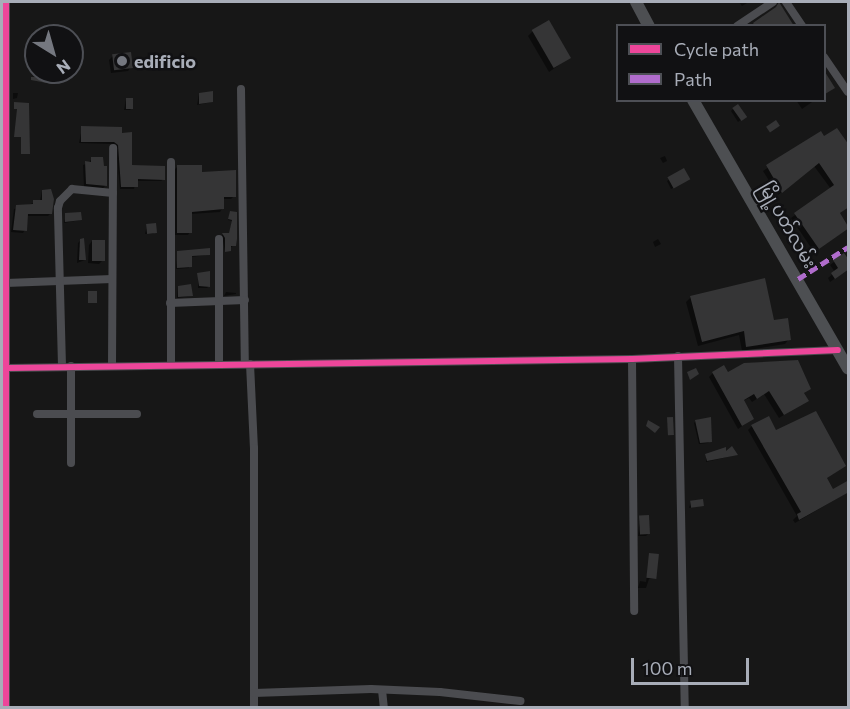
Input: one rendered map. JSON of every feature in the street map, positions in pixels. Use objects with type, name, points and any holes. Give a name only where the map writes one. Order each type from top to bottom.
[{"type":"main road","points":[[636,2],[649,24]]},
{"type":"main road","name":"မြို့ပတ်လမ်း","points":[[694,102],[849,369]]},
{"type":"street","points":[[6,2],[3,94],[7,368],[4,406],[6,708]]},
{"type":"street","points":[[740,24],[773,2]]},
{"type":"street","points":[[786,2],[801,24]]},
{"type":"street","points":[[826,58],[849,92]]},
{"type":"street","points":[[241,88],[245,300],[254,459],[254,708]]},
{"type":"street","points":[[112,366],[113,148]]},
{"type":"street","points":[[171,162],[171,365]]},
{"type":"street","points":[[62,366],[60,201],[72,189],[113,193]]},
{"type":"street","points":[[219,239],[219,364]]},
{"type":"street","points":[[6,283],[112,279]]},
{"type":"street","points":[[170,303],[245,300]]},
{"type":"street","points":[[7,368],[632,359],[838,350]]},
{"type":"street","points":[[678,356],[685,708]]},
{"type":"street","points":[[632,359],[634,611]]},
{"type":"street","points":[[71,366],[71,463]]},
{"type":"street","points":[[37,414],[137,414]]},
{"type":"street","points":[[254,693],[382,690],[440,692],[520,701]]},
{"type":"street","points":[[382,690],[384,708]]},
{"type":"building","points":[[779,2],[793,24],[754,24],[753,23],[776,7]]},
{"type":"building","points":[[549,20],[571,58],[554,68],[532,30]]},
{"type":"building","name":"edificio","points":[[131,52],[133,68],[114,70],[112,54]]},
{"type":"building","points":[[826,74],[835,88],[826,93]]},
{"type":"building","name":"edificio","points":[[213,91],[213,102],[199,104],[199,93]]},
{"type":"building","points":[[126,98],[133,98],[133,109],[126,109]]},
{"type":"building","points":[[14,102],[29,103],[30,154],[21,154],[21,137],[14,137],[17,109],[14,109]]},
{"type":"building","points":[[738,104],[747,117],[741,121],[732,108]]},
{"type":"building","points":[[776,120],[780,126],[770,133],[766,127]]},
{"type":"building","points":[[81,126],[122,127],[122,133],[132,132],[132,165],[165,166],[165,180],[138,179],[138,187],[121,187],[118,145],[114,142],[81,142]]},
{"type":"building","points":[[837,128],[849,145],[849,207],[840,213],[849,228],[819,249],[794,213],[834,185],[819,163],[782,193],[766,165],[821,131],[824,136]]},
{"type":"building","points":[[91,157],[103,157],[104,166],[107,166],[107,186],[86,184],[85,161],[91,162]]},
{"type":"building","points":[[177,165],[202,165],[202,172],[236,170],[236,197],[224,197],[224,209],[192,212],[192,233],[177,233]]},
{"type":"building","points":[[684,168],[690,179],[674,189],[667,177]]},
{"type":"building","points":[[51,189],[54,199],[52,214],[28,214],[27,231],[13,230],[16,205],[33,204],[33,200],[42,200],[42,190]]},
{"type":"building","points":[[230,211],[237,212],[237,239],[236,246],[231,246],[231,251],[225,252],[225,238],[222,233],[229,233],[232,220],[228,219]]},
{"type":"building","points":[[81,212],[82,220],[65,222],[65,213]]},
{"type":"building","points":[[156,223],[157,233],[147,234],[146,224]]},
{"type":"building","points":[[84,238],[86,260],[79,260],[80,239]]},
{"type":"building","points":[[92,240],[105,240],[105,261],[92,261]]},
{"type":"building","points":[[210,248],[210,255],[192,256],[192,267],[177,268],[177,251]]},
{"type":"building","points":[[844,253],[849,260],[849,269],[835,279],[831,273],[838,268],[833,260]]},
{"type":"building","points":[[210,271],[210,287],[199,286],[197,273]]},
{"type":"building","points":[[765,278],[774,320],[788,318],[791,340],[746,347],[744,331],[702,342],[690,296]]},
{"type":"building","points":[[191,284],[193,296],[178,297],[178,286]]},
{"type":"building","points":[[88,291],[97,291],[97,303],[88,303]]},
{"type":"building","points":[[798,360],[811,389],[804,393],[809,401],[784,415],[769,391],[757,399],[754,394],[744,400],[754,419],[742,426],[712,372],[724,365],[728,372],[744,363]]},
{"type":"building","points":[[696,368],[699,374],[690,380],[687,372]]},
{"type":"building","points":[[816,411],[846,466],[827,478],[833,489],[849,480],[849,492],[799,520],[797,514],[801,512],[751,425],[769,416],[776,430]]},
{"type":"building","points":[[667,417],[673,417],[674,435],[668,435]]},
{"type":"building","points":[[711,417],[712,442],[700,443],[695,420]]},
{"type":"building","points":[[648,420],[660,427],[655,433],[646,426]]},
{"type":"building","points":[[732,446],[738,455],[707,461],[705,454],[726,447],[726,451]]},
{"type":"building","points":[[703,499],[704,506],[691,508],[690,501]]},
{"type":"building","points":[[649,515],[650,534],[640,534],[639,516]]},
{"type":"building","points":[[649,553],[659,554],[656,579],[646,578]]},
{"type":"marked path","points":[[798,279],[848,247]]},
{"type":"cycle path","points":[[6,2],[6,708]]},
{"type":"cycle path","points":[[7,368],[632,359],[838,350]]},
{"type":"place","name":"edificio","points":[[122,61]]}]
